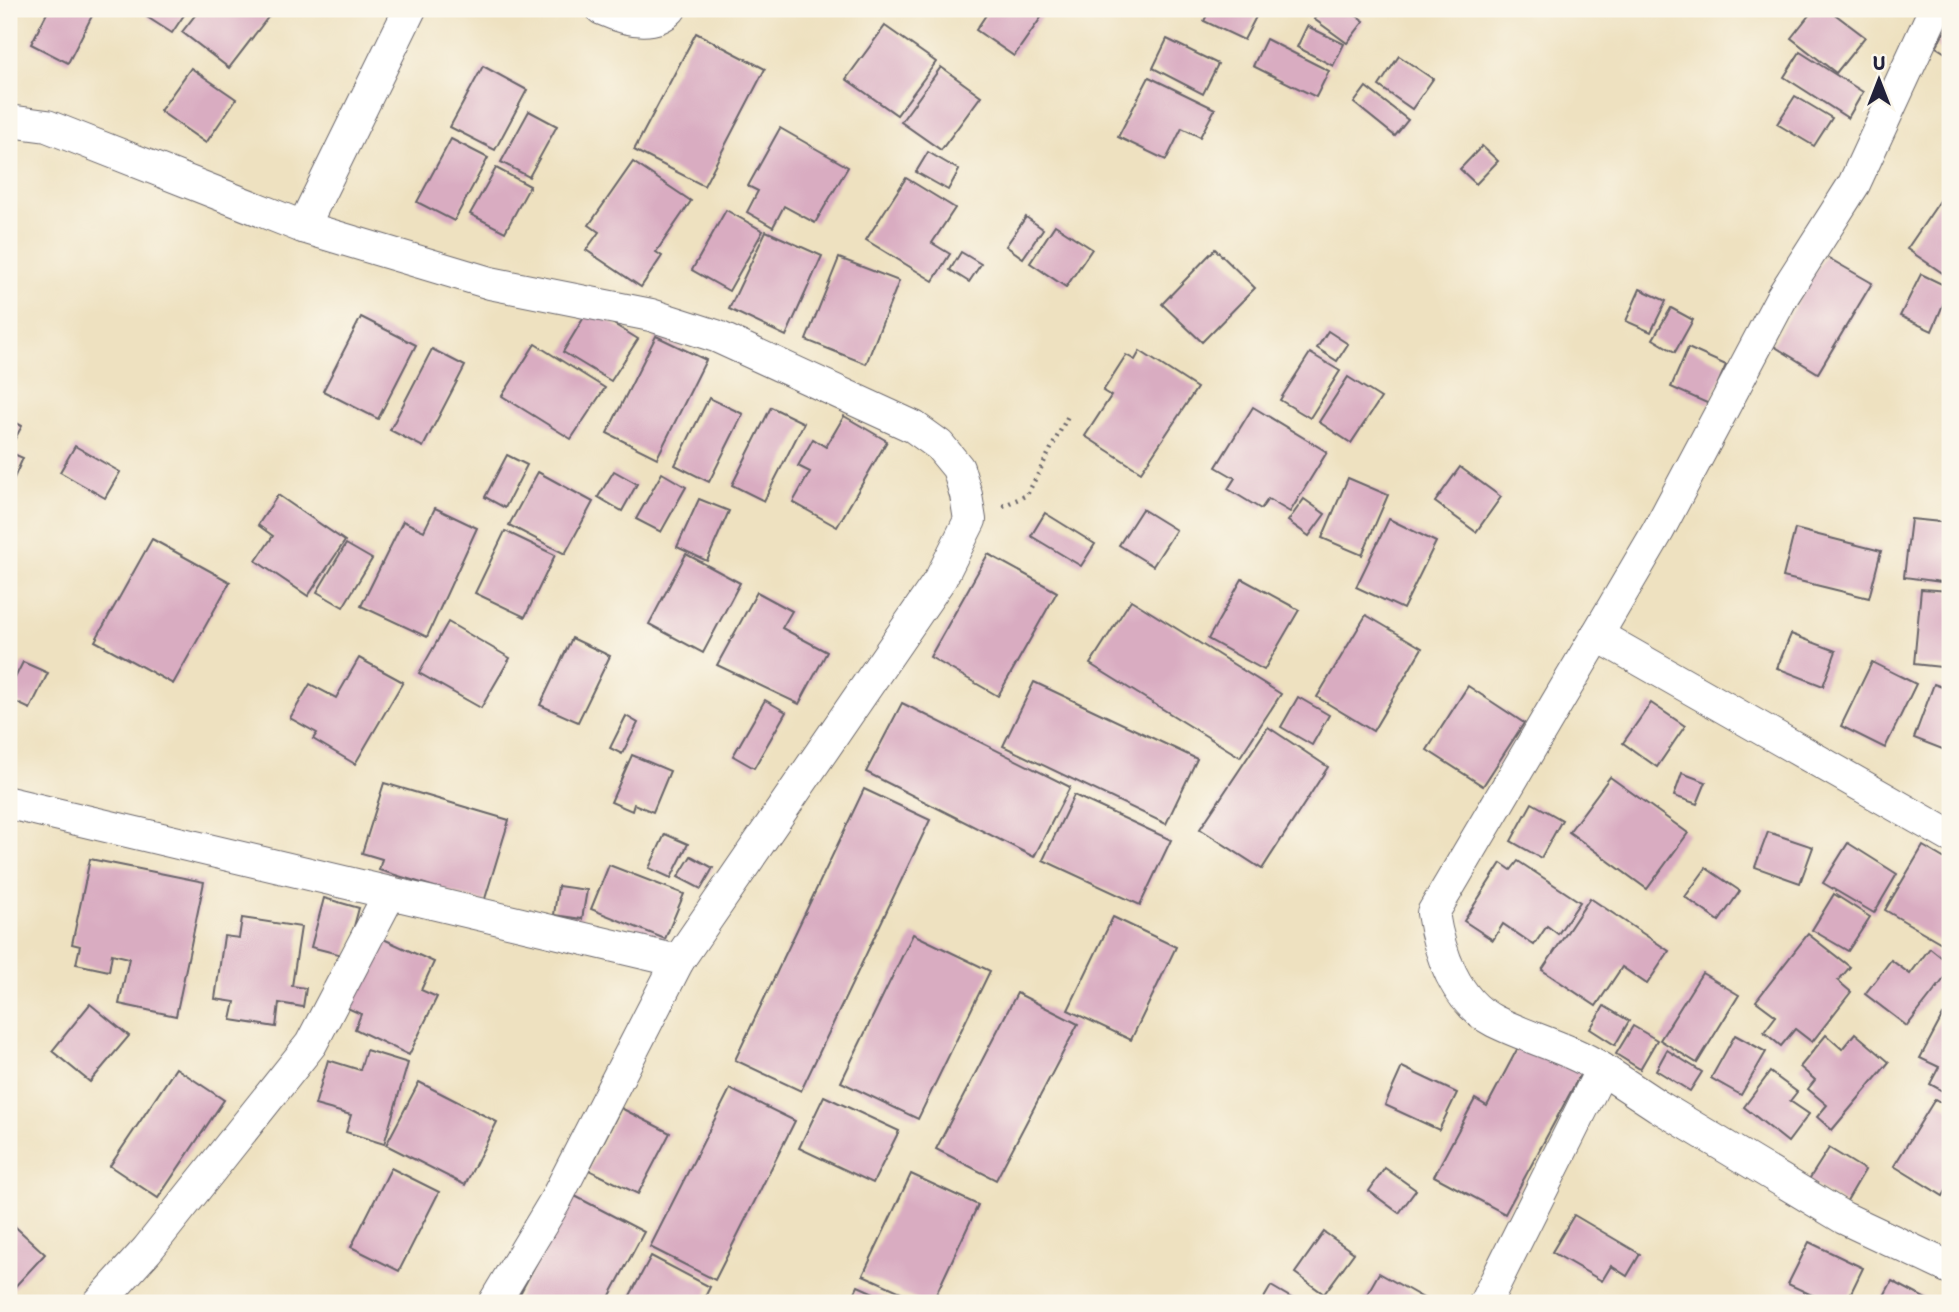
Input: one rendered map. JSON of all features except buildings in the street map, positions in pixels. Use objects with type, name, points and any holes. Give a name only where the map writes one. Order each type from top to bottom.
[{"type":"street","points":[[303,227],[410,9]]},
{"type":"street","points":[[602,9],[631,19],[649,19],[664,15],[670,9]]},
{"type":"street","points":[[1935,9],[1854,184],[1783,297],[1645,554],[1433,913],[1437,940],[1452,978],[1471,1002],[1492,1020],[1575,1052],[1658,1106],[1844,1218],[1950,1268]]},
{"type":"street","points":[[9,121],[47,126],[303,227],[490,283],[651,315],[716,335],[914,427],[939,445],[958,468],[970,520],[941,578],[678,961],[554,1203],[494,1303]]},
{"type":"street","points":[[1597,635],[1950,836]]},
{"type":"street","points":[[9,803],[389,895],[678,961]]},
{"type":"street","points":[[99,1303],[147,1251],[312,1044],[389,895]]},
{"type":"street","points":[[1485,1303],[1602,1069]]},
{"type":"path","points":[[970,520],[1027,495],[1069,414]]}]
